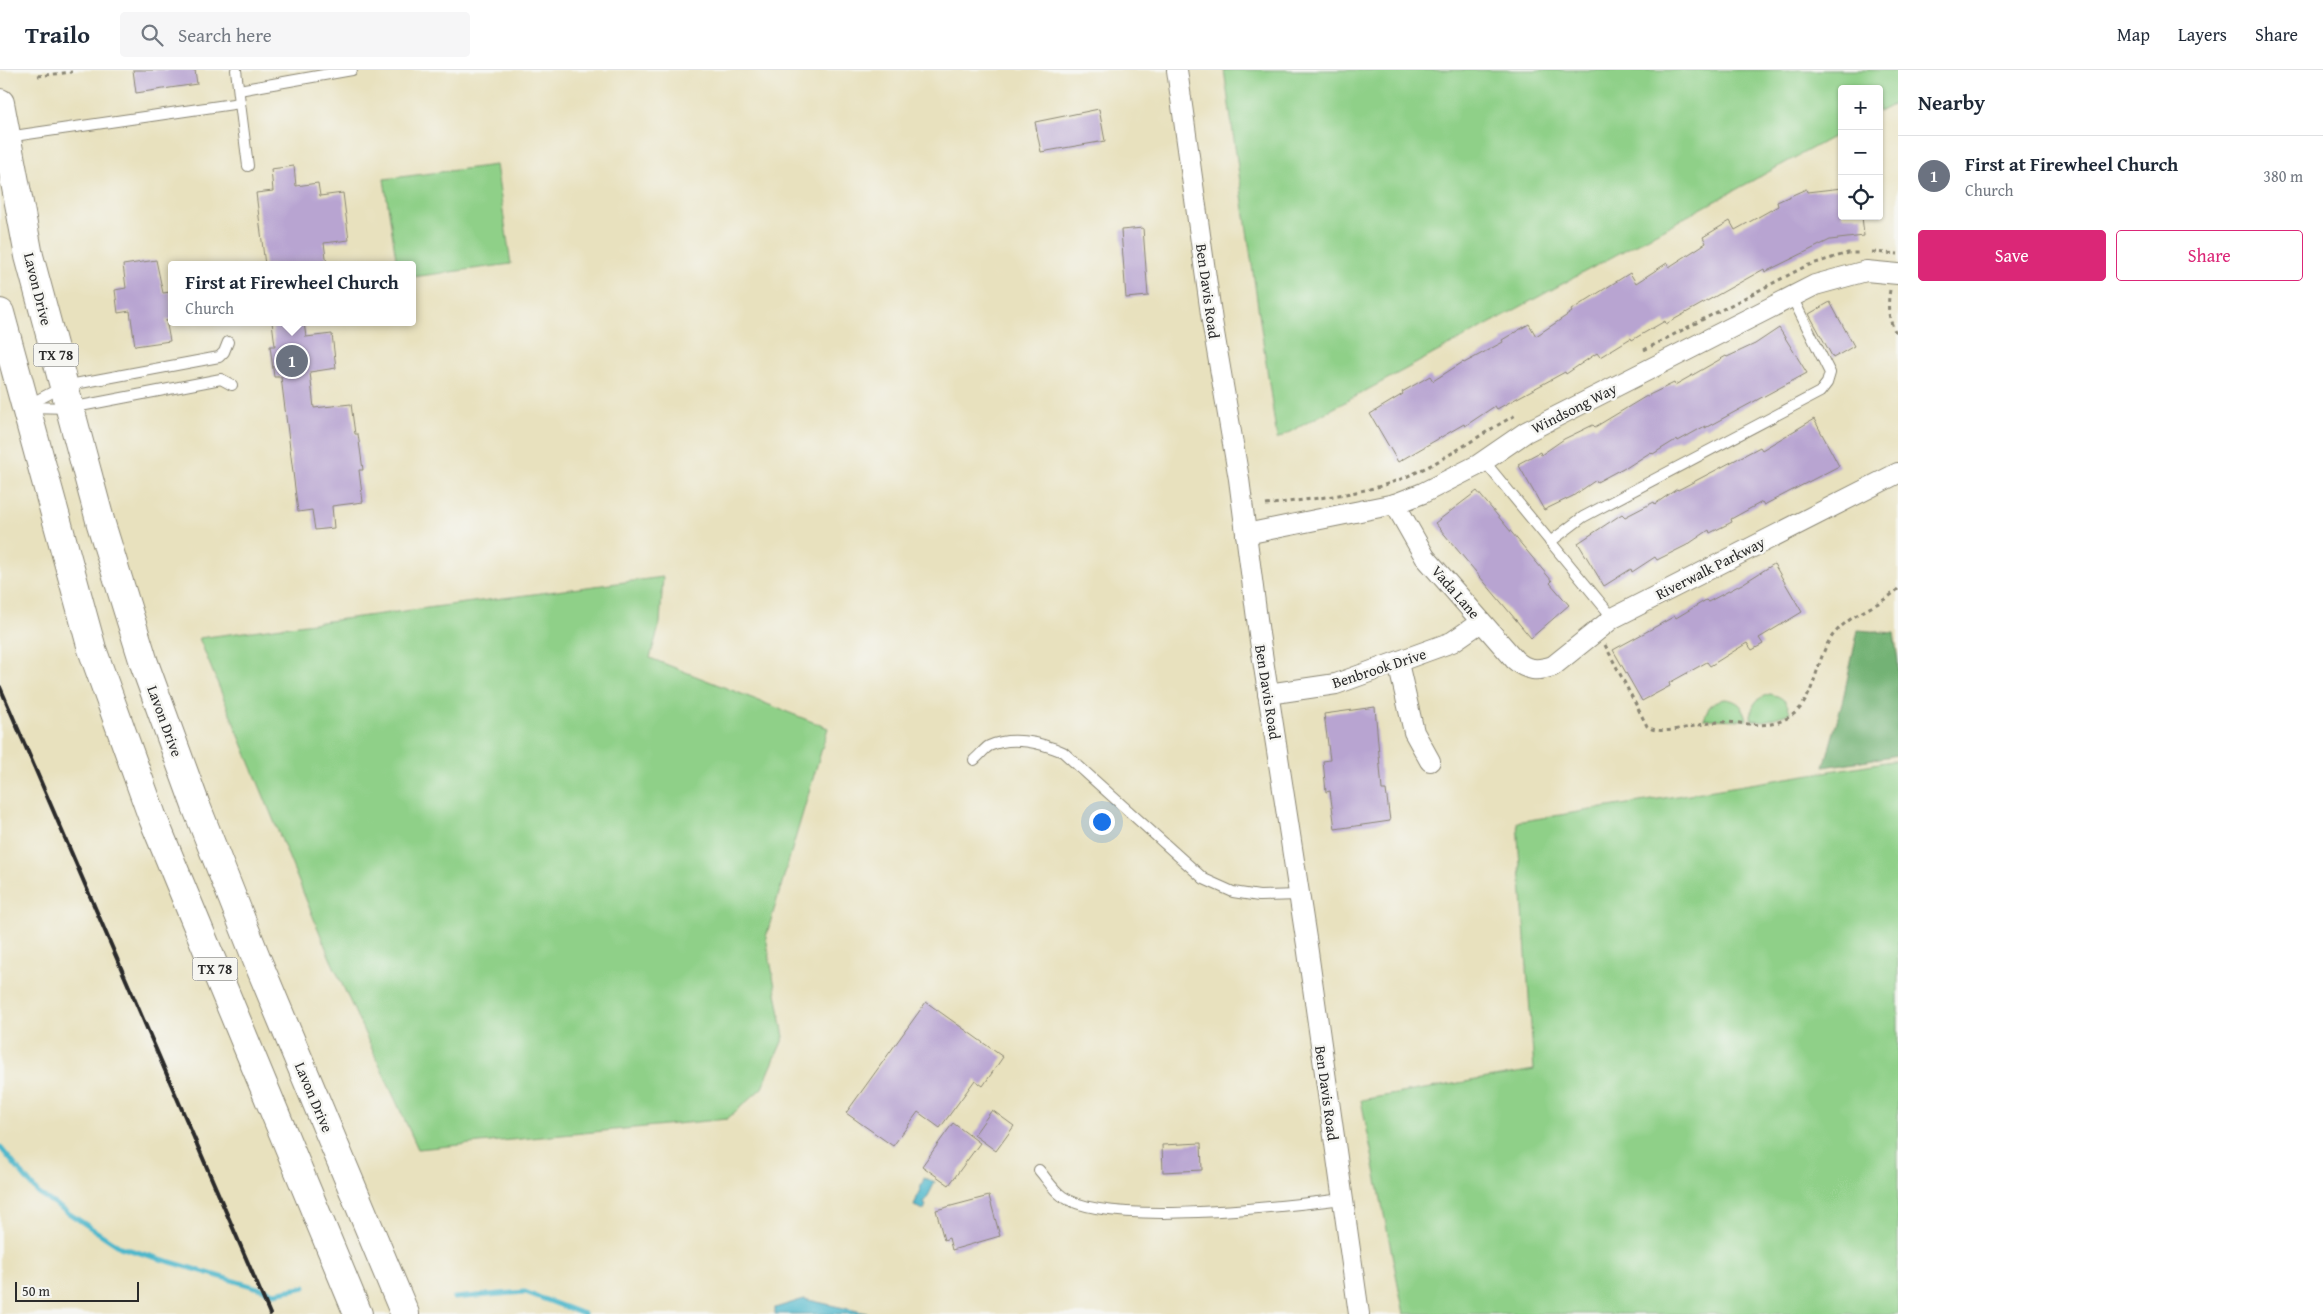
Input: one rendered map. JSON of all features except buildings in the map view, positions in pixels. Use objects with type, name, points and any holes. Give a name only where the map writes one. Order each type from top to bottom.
[{"type":"main road","name":"Lavon Drive","points":[[0,103],[29,256],[125,604],[193,797],[257,960],[405,1314]]},
{"type":"main road","name":"TX 78","points":[[0,313],[92,649],[152,816],[358,1314]]},
{"type":"street","name":"Ben Davis Road","points":[[1177,70],[1212,321],[1239,479],[1268,694],[1300,895],[1359,1314]]},
{"type":"street","name":"Windsong Way","points":[[1246,534],[1395,504],[1424,493],[1484,461],[1526,432],[1815,285],[1866,271],[1895,278]]},
{"type":"street","name":"Riverwalk Parkway","points":[[1529,670],[1553,666],[1613,618],[1847,497],[1898,473]]},
{"type":"street","name":"Vada Lane","points":[[1395,504],[1425,557],[1515,660],[1529,670]]},
{"type":"street","name":"Benbrook Drive","points":[[1268,694],[1336,684],[1452,642],[1482,622]]},
{"type":"street","points":[[1398,663],[1414,732],[1430,761]]},
{"type":"lane","points":[[236,70],[248,166]]},
{"type":"lane","points":[[239,90],[352,70]]},
{"type":"lane","points":[[6,137],[240,103]]},
{"type":"lane","points":[[1550,542],[1583,517],[1820,392],[1827,383],[1830,373],[1792,297]]},
{"type":"lane","points":[[25,407],[219,357],[224,352],[228,342]]},
{"type":"lane","points":[[25,407],[67,397],[221,379],[232,385]]},
{"type":"lane","points":[[1484,461],[1613,618]]},
{"type":"lane","points":[[974,760],[989,746],[1013,741],[1042,743],[1063,752],[1204,880],[1233,892],[1259,896],[1300,895]]},
{"type":"lane","points":[[1039,1170],[1062,1196],[1086,1206],[1131,1212],[1184,1212],[1343,1199]]},
{"type":"path","points":[[38,76],[72,72]]},
{"type":"path","points":[[1640,352],[1806,266],[1848,253],[1877,252],[1898,254]]},
{"type":"path","points":[[1895,278],[1888,302],[1890,324],[1898,336]]},
{"type":"path","points":[[1266,505],[1331,496],[1398,481],[1430,466],[1520,413]]},
{"type":"path","points":[[1603,640],[1647,726],[1652,730],[1663,731],[1711,722],[1770,724],[1795,713],[1803,704],[1811,688],[1824,651],[1833,636],[1847,622],[1898,589]]},
{"type":"green space","points":[[1224,70],[1898,70],[1898,102],[1883,110],[1883,85],[1838,85],[1838,134],[1277,439]]},
{"type":"green space","points":[[496,165],[511,264],[416,276],[416,261],[396,261],[384,179]]},
{"type":"green space","points":[[663,577],[660,623],[650,658],[828,728],[766,937],[784,1037],[762,1088],[727,1119],[418,1149],[330,958],[199,638]]},
{"type":"green space","points":[[1858,630],[1894,633],[1898,661],[1898,755],[1824,767],[1843,699]]},
{"type":"green space","points":[[1770,694],[1783,700],[1788,705],[1790,713],[1765,721],[1751,720],[1753,707],[1757,700]]},
{"type":"green space","points":[[1723,699],[1732,700],[1739,704],[1747,720],[1704,719],[1710,705]]},
{"type":"green space","points":[[1898,760],[1898,1314],[1404,1314],[1361,1100],[1534,1070],[1517,822]]},
{"type":"water","points":[[924,1178],[935,1182],[924,1204],[926,1205],[924,1210],[914,1206]]},
{"type":"water","points":[[804,1299],[871,1314],[775,1314],[775,1308]]},
{"type":"waterway","points":[[0,1147],[38,1193],[120,1247],[275,1293],[305,1287]]},
{"type":"waterway","points":[[454,1298],[525,1292],[584,1314]]},
{"type":"railway","points":[[0,687],[270,1314]]},
{"type":"place","name":"First at Firewheel Church","points":[[292,361]]}]
